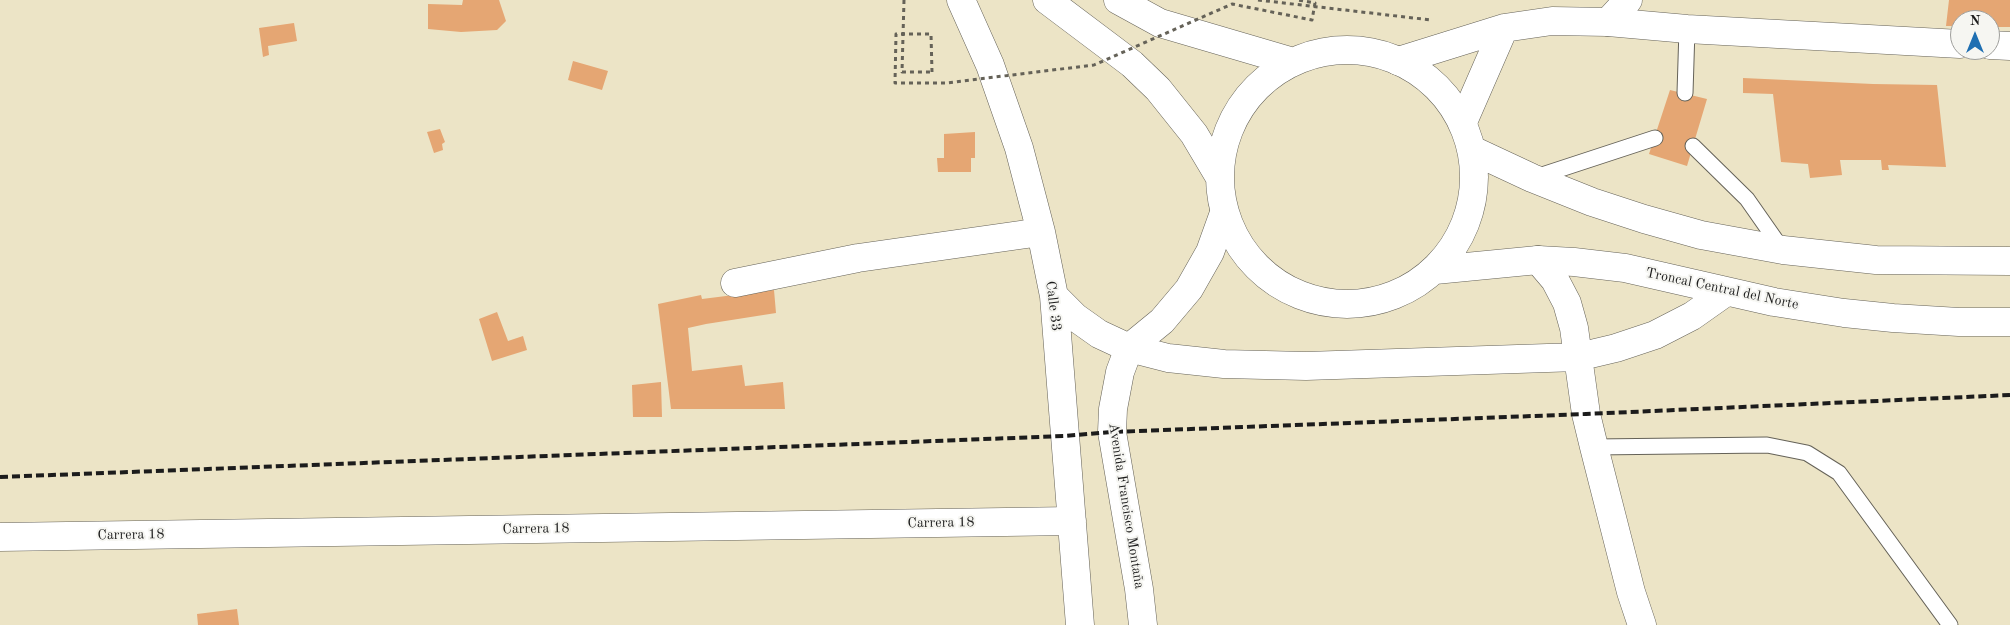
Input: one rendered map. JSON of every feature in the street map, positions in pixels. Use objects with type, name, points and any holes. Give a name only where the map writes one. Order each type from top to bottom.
[{"type":"main road","name":"Calle 33","points":[[961,0],[990,65],[1019,148],[1041,232],[1054,296],[1080,625]]},
{"type":"main road","points":[[1047,0],[1132,64],[1158,89],[1194,134],[1218,176]]},
{"type":"main road","points":[[1118,0],[1160,23],[1293,62]]},
{"type":"main road","points":[[1398,60],[1504,28],[1608,11],[1628,0]]},
{"type":"main road","points":[[1608,11],[1687,29],[1950,43]]},
{"type":"main road","points":[[1462,122],[1504,28]]},
{"type":"main road","points":[[1345,50],[1372,53],[1398,60],[1436,86],[1451,103],[1462,122],[1472,150],[1475,172],[1474,194],[1469,215],[1461,235],[1449,254],[1435,270],[1414,286],[1382,299],[1365,303],[1339,304],[1313,300],[1289,291],[1267,277],[1248,258],[1234,237],[1224,213],[1218,176],[1220,156],[1226,136],[1245,100],[1275,72],[1293,62],[1310,55],[1345,50]]},
{"type":"main road","points":[[1472,150],[1532,178],[1592,202],[1644,220],[1701,235],[1783,250],[1876,260],[2010,261]]},
{"type":"main road","points":[[1129,348],[1162,321],[1189,289],[1210,252],[1224,213]]},
{"type":"main road","points":[[735,283],[858,258],[1041,232]]},
{"type":"main road","points":[[1538,260],[1556,280],[1567,303],[1574,328],[1586,414],[1631,592],[1642,625]]},
{"type":"main road","name":"Troncal Central del Norte","points":[[1435,270],[1538,260],[1625,268],[1774,302],[1893,318],[1959,322],[2010,322]]},
{"type":"main road","points":[[1054,296],[1075,316],[1099,334],[1129,348],[1168,358],[1224,364],[1297,365],[1578,357],[1616,348],[1655,335],[1692,316],[1726,292]]},
{"type":"main road","name":"Avenida Francisco Montaña","points":[[1129,348],[1120,372],[1113,409],[1112,432],[1139,589],[1143,625]]},
{"type":"main road","name":"Carrera 18","points":[[0,537],[1072,521]]},
{"type":"lane","points":[[1685,93],[1687,29]]},
{"type":"lane","points":[[1532,178],[1655,138]]},
{"type":"lane","points":[[1693,146],[1747,198],[1783,250]]},
{"type":"lane","points":[[1594,447],[1767,445],[1807,453],[1839,473],[1950,625]]},
{"type":"path","points":[[904,0],[902,72],[932,72],[931,34],[896,34],[895,83],[946,83],[1094,65],[1232,4],[1312,20],[1315,3],[1298,0]]},
{"type":"path","points":[[1258,0],[1435,20]]},
{"type":"building","points":[[463,0],[499,0],[506,21],[497,30],[461,32],[428,29],[428,4],[462,5]]},
{"type":"building","points":[[1949,0],[2010,0],[2010,27],[2000,27],[2000,10],[1950,10],[1950,26],[1946,26]]},
{"type":"building","points":[[294,23],[297,41],[268,46],[269,55],[263,57],[259,28]]},
{"type":"building","points":[[573,61],[608,71],[602,90],[568,80]]},
{"type":"building","points":[[1743,78],[1937,85],[1946,167],[1888,165],[1889,170],[1882,170],[1881,160],[1840,160],[1842,175],[1810,178],[1808,164],[1781,162],[1773,94],[1743,93]]},
{"type":"building","points":[[1670,90],[1707,99],[1687,166],[1649,154]]},
{"type":"building","points":[[440,129],[445,142],[442,144],[443,150],[434,153],[427,132]]},
{"type":"building","points":[[975,132],[975,158],[971,158],[971,172],[938,172],[937,158],[944,158],[944,134]]},
{"type":"building","points":[[774,290],[776,313],[688,328],[692,371],[742,365],[745,386],[783,382],[785,409],[671,409],[658,304],[701,295],[702,299]]},
{"type":"building","points":[[497,312],[508,341],[523,336],[527,350],[492,361],[479,319]]},
{"type":"building","points":[[661,382],[662,417],[633,417],[632,385]]},
{"type":"building","points":[[237,609],[239,625],[198,625],[197,614]]},
{"type":"railway","points":[[0,477],[1064,436],[1112,432],[1586,414],[2010,395]]}]
